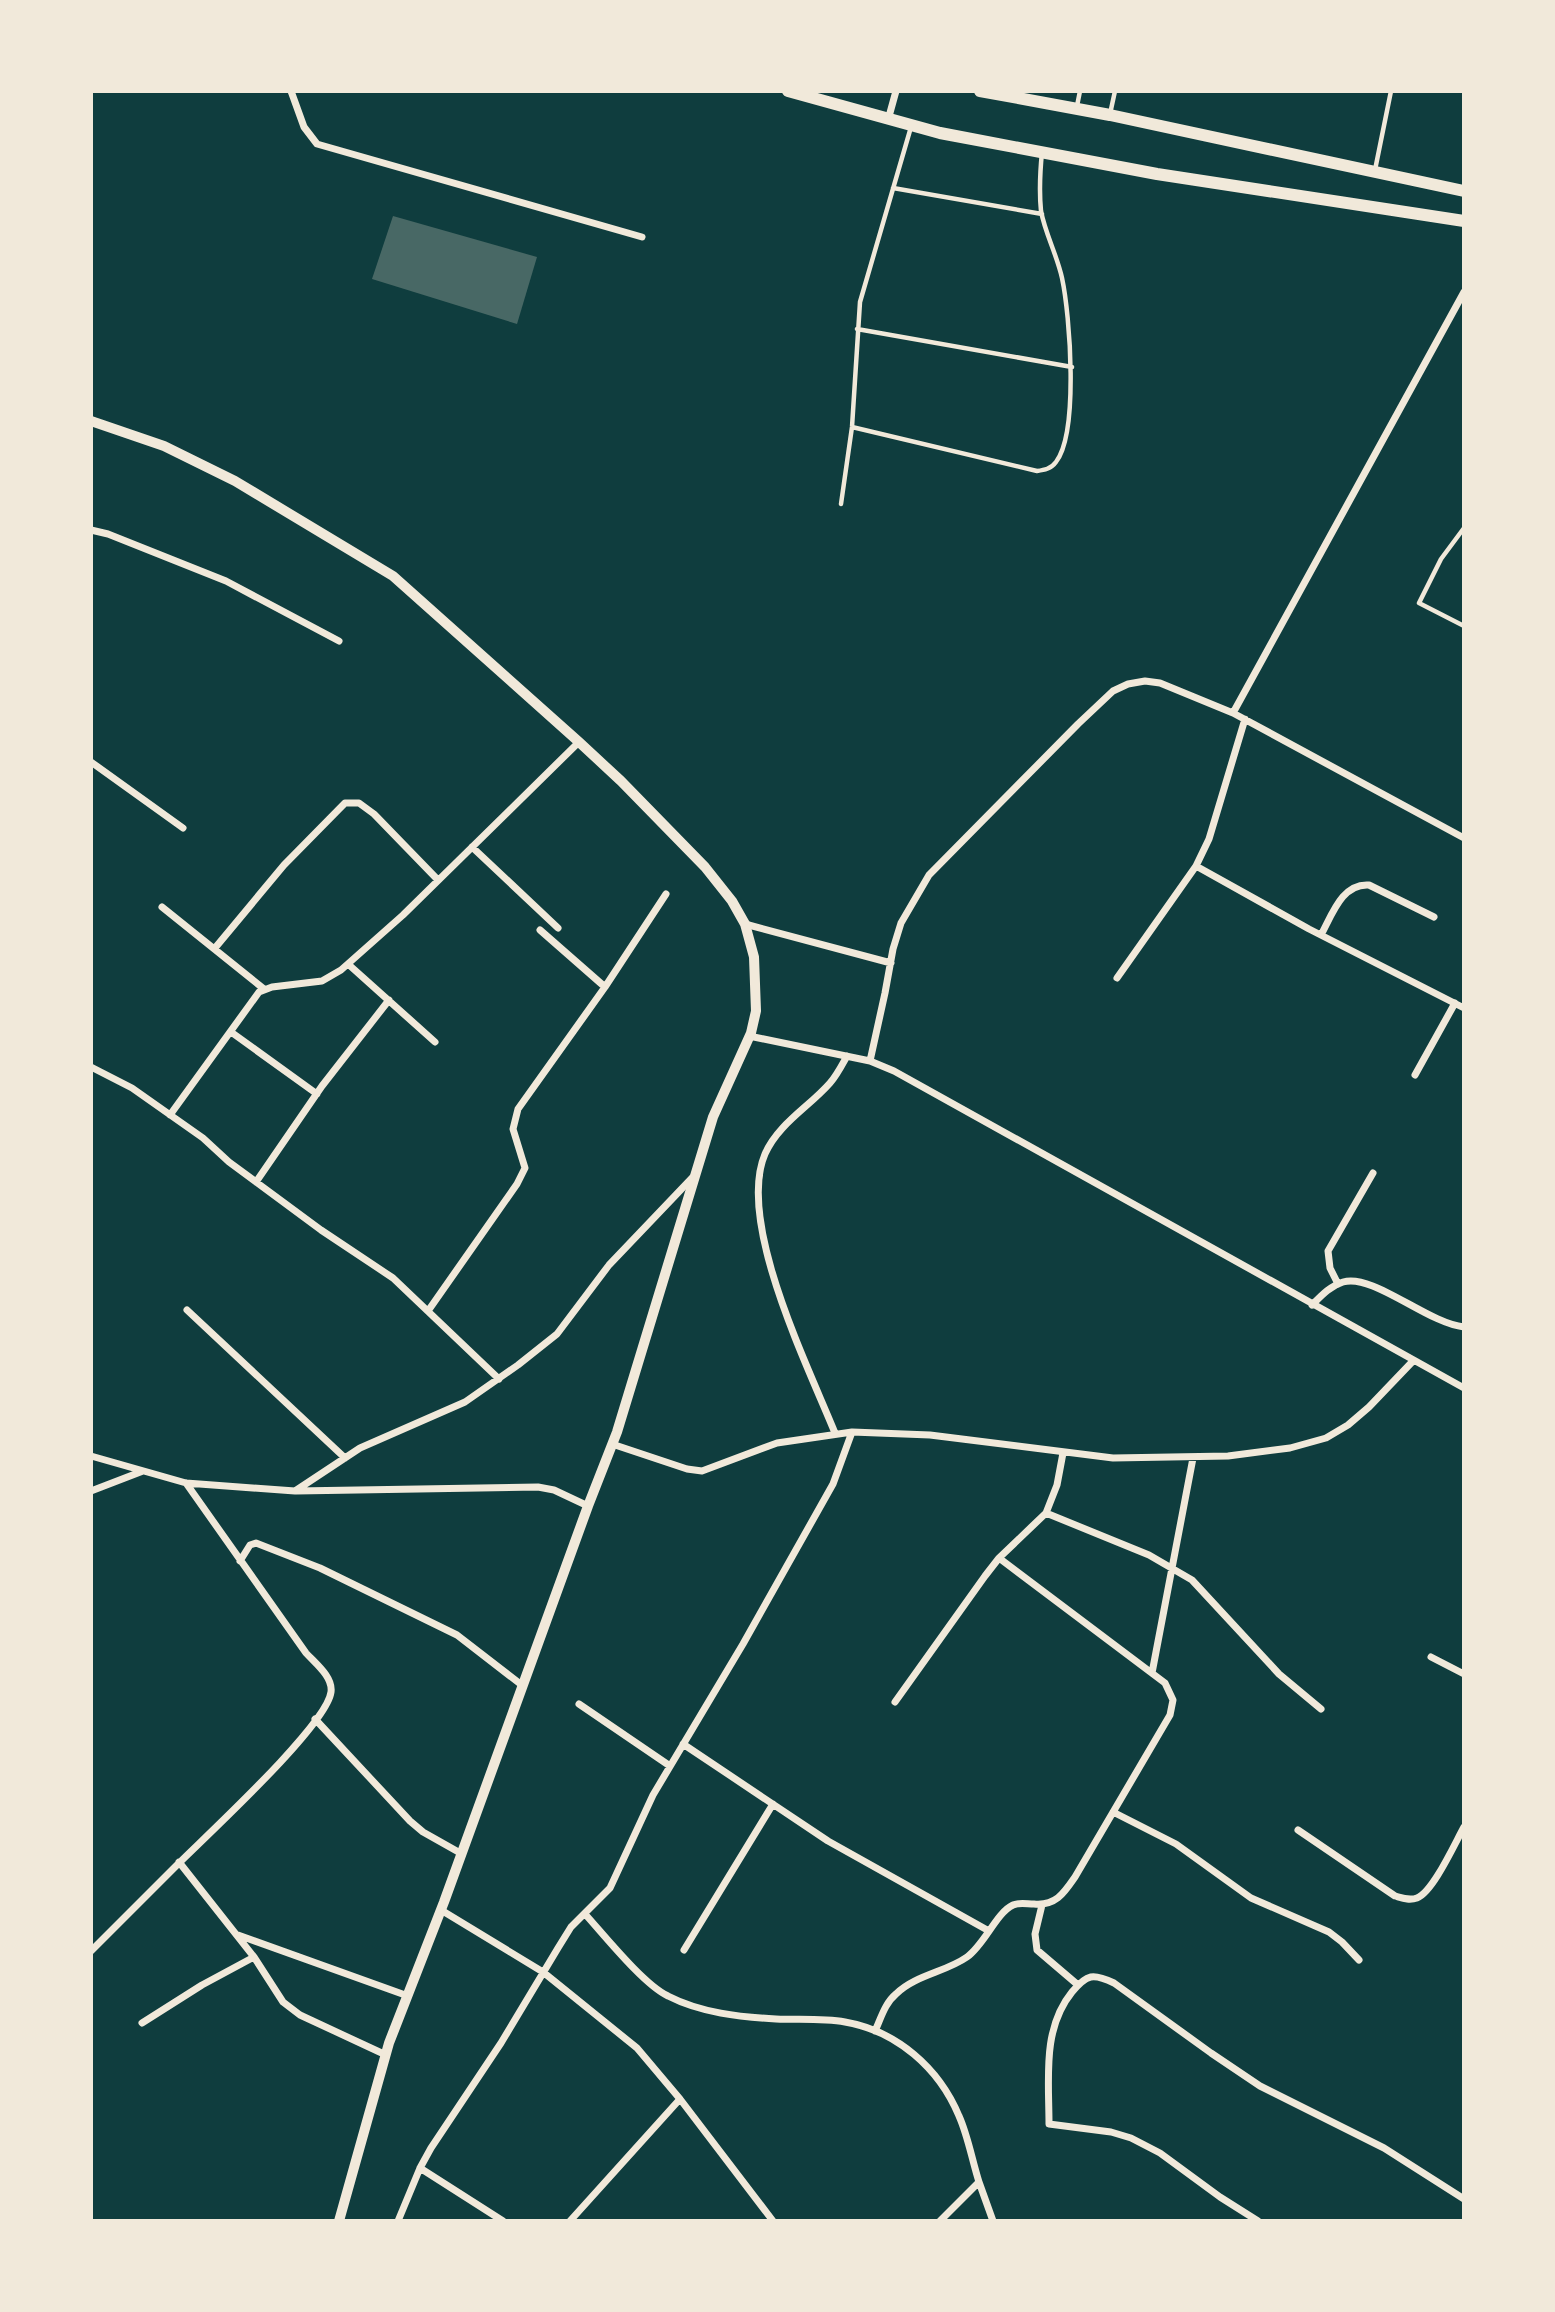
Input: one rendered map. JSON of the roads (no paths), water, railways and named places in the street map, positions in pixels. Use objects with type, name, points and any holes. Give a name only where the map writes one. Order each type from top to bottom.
[{"type":"main road","points":[[788,91],[911,126],[1042,152],[1157,174],[1464,221]]},
{"type":"main road","points":[[980,91],[1110,115],[1464,191]]},
{"type":"street","points":[[291,91],[304,127],[317,144],[642,237]]},
{"type":"street","points":[[888,120],[897,91]]},
{"type":"street","points":[[1233,713],[1464,292]]},
{"type":"street","points":[[91,421],[164,446],[235,481],[393,576],[621,781],[705,867],[732,901],[745,924],[754,957],[756,1011],[749,1036],[713,1117],[612,1444],[386,2054],[340,2221]]},
{"type":"street","points":[[91,530],[108,534],[226,581],[339,641]]},
{"type":"street","points":[[870,1061],[901,923],[929,875],[1042,759],[1113,691],[1128,684],[1145,681],[1160,683],[1233,713],[1464,838]]},
{"type":"street","points":[[1117,978],[1196,866],[1217,819],[1245,719]]},
{"type":"street","points":[[170,1115],[232,1032],[255,996],[264,989],[322,981],[332,977],[438,880],[579,742]]},
{"type":"street","points":[[91,762],[183,828]]},
{"type":"street","points":[[215,948],[284,864],[345,803],[359,803],[374,814],[438,880]]},
{"type":"street","points":[[472,847],[558,928]]},
{"type":"street","points":[[1196,866],[1321,935],[1464,1008]]},
{"type":"street","points":[[1321,935],[1344,894],[1361,884],[1369,885],[1434,917]]},
{"type":"street","points":[[428,1311],[517,1184],[525,1168],[513,1129],[518,1108],[605,987],[666,894]]},
{"type":"street","points":[[162,908],[264,989]]},
{"type":"street","points":[[745,924],[891,963]]},
{"type":"street","points":[[540,930],[605,987]]},
{"type":"street","points":[[348,964],[435,1042]]},
{"type":"street","points":[[256,1182],[317,1094],[389,1000]]},
{"type":"street","points":[[1415,1075],[1455,1003]]},
{"type":"street","points":[[232,1032],[317,1094]]},
{"type":"street","points":[[749,1036],[870,1061],[894,1071],[1464,1388]]},
{"type":"street","points":[[835,1433],[773,1278],[765,1247],[758,1190],[765,1154],[778,1133],[829,1083],[847,1056]]},
{"type":"street","points":[[91,1067],[132,1088],[203,1138],[256,1182],[321,1230],[393,1278],[499,1379]]},
{"type":"street","points":[[1338,1284],[1330,1268],[1328,1251],[1373,1173]]},
{"type":"street","points":[[295,1491],[360,1448],[465,1402],[557,1334],[610,1265],[695,1175]]},
{"type":"street","points":[[1312,1305],[1331,1287],[1357,1280],[1368,1283],[1419,1311],[1464,1327]]},
{"type":"street","points":[[187,1310],[345,1458]]},
{"type":"street","points":[[612,1444],[687,1469],[702,1471],[778,1443],[852,1432],[930,1435],[1113,1458],[1228,1456],[1290,1448],[1326,1438],[1348,1425],[1369,1407],[1413,1361]]},
{"type":"street","points":[[398,2221],[420,2168],[501,2043],[571,1927],[610,1888],[643,1815],[670,1766],[743,1644],[833,1484],[852,1432]]},
{"type":"street","points":[[895,1702],[999,1558],[1046,1513],[1057,1485],[1063,1453]]},
{"type":"street","points":[[91,1456],[187,1483],[295,1491],[538,1487],[554,1490],[588,1506]]},
{"type":"street","points":[[1152,1673],[1193,1458]]},
{"type":"street","points":[[91,1491],[144,1471]]},
{"type":"street","points":[[91,1951],[251,1793],[299,1741],[330,1699],[329,1679],[306,1653],[187,1483]]},
{"type":"street","points":[[1046,1513],[1149,1555],[1192,1580],[1279,1674],[1321,1709]]},
{"type":"street","points":[[240,1561],[250,1545],[256,1543],[320,1568],[457,1634],[523,1686]]},
{"type":"street","points":[[875,2031],[886,2006],[896,1993],[966,1957],[983,1942],[1011,1906],[1042,1905],[1060,1897],[1075,1877],[1170,1715],[1173,1700],[1165,1683],[999,1558]]},
{"type":"street","points":[[1431,1657],[1464,1674]]},
{"type":"street","points":[[579,1704],[670,1766]]},
{"type":"street","points":[[315,1719],[410,1821],[462,1854]]},
{"type":"street","points":[[683,1744],[848,1853],[989,1931]]},
{"type":"street","points":[[684,1950],[773,1804]]},
{"type":"street","points":[[1113,1812],[1176,1844],[1251,1898],[1329,1932],[1342,1941],[1359,1960]]},
{"type":"street","points":[[1298,1830],[1383,1888],[1405,1899],[1418,1898],[1428,1890],[1464,1827]]},
{"type":"street","points":[[180,1862],[254,1957],[291,2010],[386,2054]]},
{"type":"street","points":[[1042,1905],[1035,1934],[1037,1950],[1078,1985]]},
{"type":"street","points":[[441,1910],[543,1972],[637,2048],[680,2099],[773,2221]]},
{"type":"street","points":[[585,1914],[656,1987],[665,1995],[684,2003],[722,2014],[845,2022],[875,2031],[900,2043],[924,2063],[959,2116],[993,2221]]},
{"type":"street","points":[[237,1935],[408,1996]]},
{"type":"street","points":[[142,2023],[202,1985],[254,1957]]},
{"type":"street","points":[[1258,2221],[1160,2153],[1131,2138],[1111,2132],[1049,2124],[1049,2046],[1055,2017],[1083,1979],[1101,1977],[1114,1983],[1260,2086],[1384,2148],[1464,2199]]},
{"type":"street","points":[[569,2221],[680,2099]]},
{"type":"street","points":[[420,2168],[503,2221]]},
{"type":"street","points":[[940,2221],[979,2182]]},
{"type":"lane","points":[[1076,110],[1080,91]]},
{"type":"lane","points":[[1110,115],[1115,91]]},
{"type":"lane","points":[[1374,171],[1391,91]]},
{"type":"lane","points":[[841,504],[852,427],[857,329],[863,292],[911,126]]},
{"type":"lane","points":[[852,427],[1037,471],[1047,470],[1055,464],[1066,435],[1072,367],[1062,281],[1042,214],[1039,178],[1042,152]]},
{"type":"lane","points":[[893,188],[1042,214]]},
{"type":"lane","points":[[857,329],[1072,367]]},
{"type":"lane","points":[[1464,528],[1441,559],[1419,603],[1464,626]]}]
